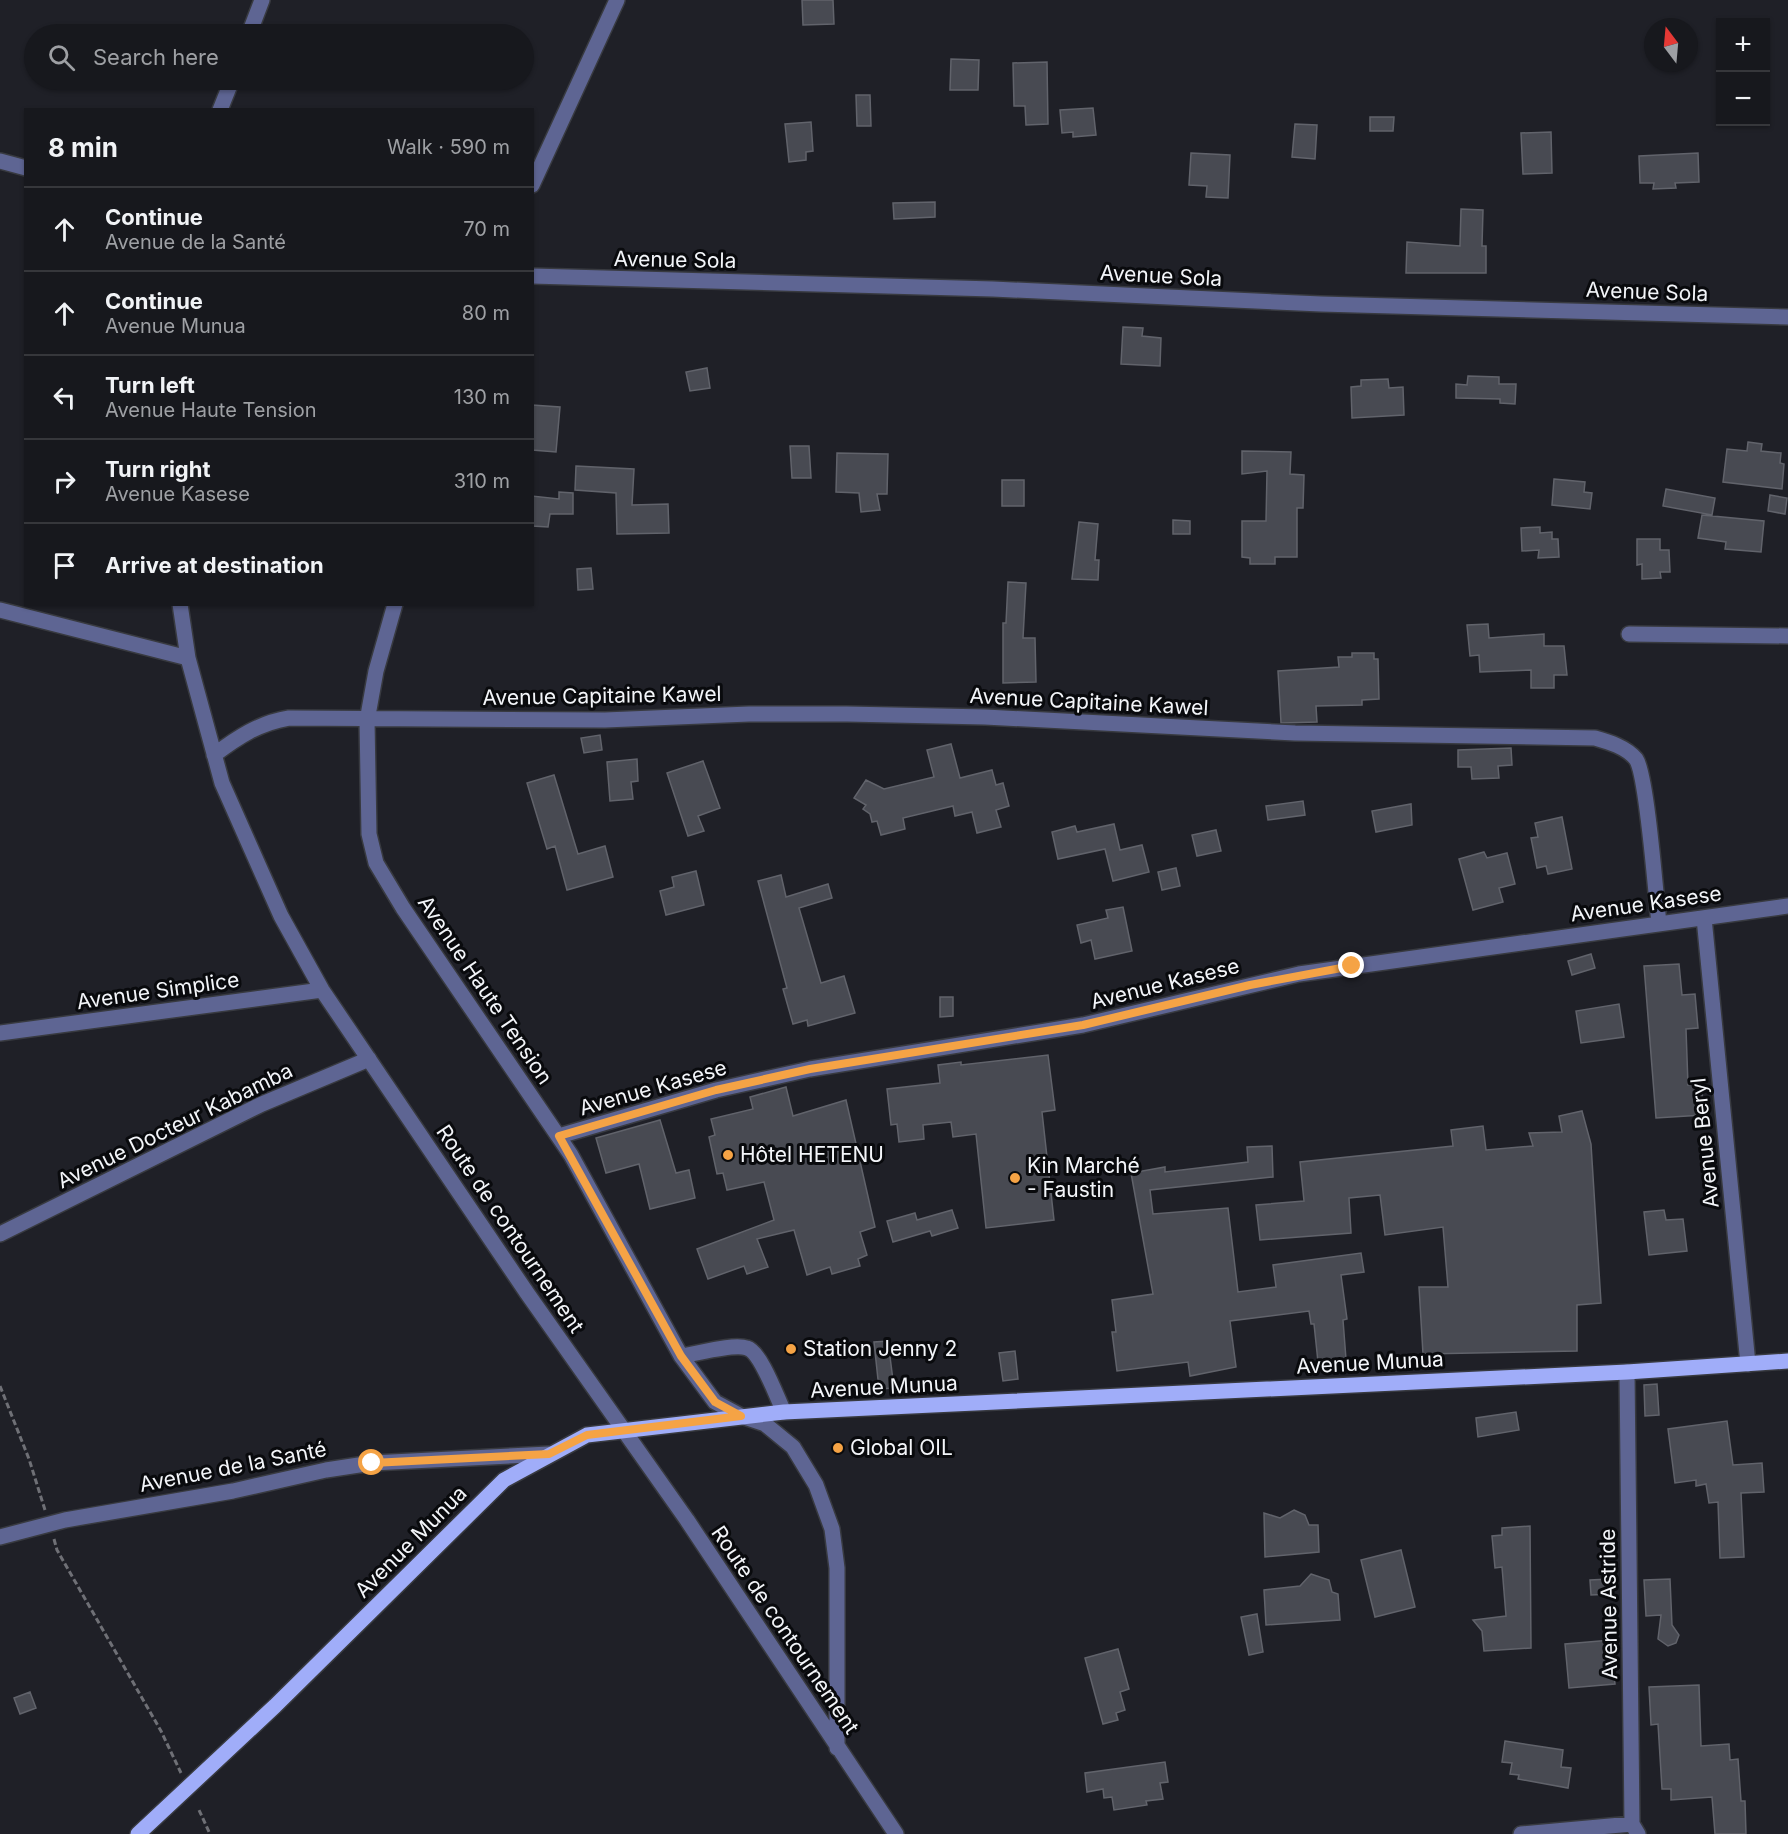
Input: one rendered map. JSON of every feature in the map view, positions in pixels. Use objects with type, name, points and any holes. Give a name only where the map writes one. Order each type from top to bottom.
[{"type":"main road","name":"Avenue Munua","points":[[138,1834],[275,1706],[504,1480],[587,1435],[622,1429],[784,1413],[1627,1372],[1788,1361]]},
{"type":"street","points":[[253,24],[262,0]]},
{"type":"street","points":[[534,181],[617,0]]},
{"type":"street","points":[[221,108],[228,90]]},
{"type":"street","points":[[0,161],[24,167]]},
{"type":"street","name":"Avenue Sola","points":[[534,276],[993,289],[1320,304],[1788,317]]},
{"type":"street","name":"Route de contournement","points":[[180,606],[188,658],[214,755],[252,854],[281,916],[322,990],[527,1293],[687,1520],[896,1834]]},
{"type":"street","name":"Avenue Haute Tension","points":[[394,606],[376,671],[367,721],[369,834],[376,863],[403,908],[559,1136],[681,1356],[715,1402],[741,1416],[765,1424],[793,1447],[816,1485],[832,1529],[837,1568],[837,1748]]},
{"type":"street","points":[[0,610],[188,658]]},
{"type":"street","points":[[1629,634],[1788,636]]},
{"type":"street","name":"Avenue Capitaine Kawel","points":[[214,755],[247,731],[271,721],[289,718],[367,721],[605,720],[749,714],[859,715],[985,717],[1295,733],[1595,738],[1616,744],[1636,760],[1643,784],[1659,924]]},
{"type":"street","name":"Avenue Kasese","points":[[559,1136],[716,1090],[800,1071],[1083,1025],[1299,974],[1788,906]]},
{"type":"street","name":"Avenue Beryl","points":[[1704,918],[1748,1364]]},
{"type":"street","name":"Avenue Simplice","points":[[0,1033],[322,990]]},
{"type":"street","name":"Avenue Docteur Kabamba","points":[[0,1234],[262,1104],[369,1059]]},
{"type":"street","points":[[681,1356],[734,1347],[747,1348],[757,1355],[784,1413]]},
{"type":"street","name":"Avenue Astride","points":[[1627,1372],[1635,1829]]},
{"type":"street","name":"Avenue de la Santé","points":[[0,1537],[65,1520],[233,1491],[326,1470],[372,1463],[549,1454]]},
{"type":"street","points":[[1521,1834],[1635,1829]]},
{"type":"path","points":[[0,1386],[29,1459],[46,1514]]},
{"type":"path","points":[[52,1532],[57,1550],[161,1731],[182,1774]]},
{"type":"path","points":[[199,1810],[210,1834]]},
{"type":"building","points":[[802,0],[833,0],[834,24],[803,25]]},
{"type":"building","points":[[951,59],[979,60],[978,90],[950,90]]},
{"type":"building","points":[[1047,62],[1048,124],[1026,125],[1025,106],[1014,106],[1013,63]]},
{"type":"building","points":[[856,95],[870,95],[871,126],[857,126]]},
{"type":"building","points":[[1093,108],[1096,135],[1073,137],[1073,132],[1062,133],[1060,110]]},
{"type":"building","points":[[1370,117],[1394,117],[1393,131],[1370,131]]},
{"type":"building","points":[[811,122],[813,151],[806,152],[806,160],[789,162],[785,124]]},
{"type":"building","points":[[1295,124],[1317,125],[1315,159],[1292,157]]},
{"type":"building","points":[[1551,132],[1552,173],[1523,174],[1521,133]]},
{"type":"building","points":[[1191,153],[1230,155],[1228,198],[1206,197],[1207,186],[1189,185]]},
{"type":"building","points":[[1698,153],[1699,182],[1675,183],[1676,188],[1653,189],[1654,183],[1640,183],[1639,156]]},
{"type":"building","points":[[935,202],[935,217],[894,219],[893,203]]},
{"type":"building","points":[[1461,209],[1483,210],[1482,246],[1486,246],[1486,273],[1406,273],[1407,242],[1460,246]]},
{"type":"building","points":[[1123,327],[1143,328],[1142,336],[1161,338],[1160,366],[1121,364]]},
{"type":"building","points":[[707,368],[710,388],[690,391],[686,372]]},
{"type":"building","points":[[1468,376],[1499,377],[1499,384],[1516,384],[1515,404],[1500,403],[1500,399],[1456,398],[1456,384],[1467,385]]},
{"type":"building","points":[[1388,379],[1389,388],[1403,387],[1404,415],[1352,418],[1351,387],[1361,386],[1361,380]]},
{"type":"building","points":[[534,405],[560,407],[556,452],[534,450]]},
{"type":"building","points":[[1748,442],[1762,444],[1761,451],[1781,453],[1780,463],[1784,464],[1782,489],[1723,482],[1727,449],[1747,451]]},
{"type":"building","points":[[790,446],[809,446],[811,478],[792,478]]},
{"type":"building","points":[[1242,451],[1291,452],[1290,474],[1304,475],[1303,508],[1297,508],[1297,557],[1275,557],[1275,564],[1250,564],[1250,558],[1242,557],[1242,521],[1266,521],[1267,471],[1242,474]]},
{"type":"building","points":[[837,453],[888,454],[887,494],[877,494],[880,510],[861,512],[859,493],[836,492]]},
{"type":"building","points":[[576,466],[634,469],[632,505],[668,504],[669,533],[617,534],[616,493],[575,490]]},
{"type":"building","points":[[1554,479],[1585,482],[1584,492],[1592,493],[1590,509],[1552,505]]},
{"type":"building","points":[[1002,480],[1024,480],[1024,506],[1002,506]]},
{"type":"building","points":[[1666,489],[1715,498],[1712,515],[1663,506]]},
{"type":"building","points":[[559,492],[573,493],[573,514],[550,514],[548,527],[534,526],[534,496],[559,499]]},
{"type":"building","points":[[1770,495],[1787,498],[1785,514],[1768,511]]},
{"type":"building","points":[[1702,515],[1764,521],[1761,552],[1725,549],[1726,542],[1698,538]]},
{"type":"building","points":[[1173,520],[1190,521],[1190,534],[1173,534]]},
{"type":"building","points":[[1079,522],[1098,524],[1095,560],[1099,560],[1098,580],[1072,579]]},
{"type":"building","points":[[1540,527],[1540,533],[1552,532],[1552,539],[1558,539],[1559,557],[1538,558],[1539,550],[1522,551],[1521,528]]},
{"type":"building","points":[[1637,539],[1660,539],[1660,550],[1669,550],[1670,572],[1660,572],[1661,578],[1642,579],[1642,564],[1637,565]]},
{"type":"building","points":[[591,568],[593,589],[578,590],[577,569]]},
{"type":"building","points":[[1008,582],[1026,583],[1023,638],[1035,638],[1036,682],[1003,683],[1003,623],[1006,623]]},
{"type":"building","points":[[1488,624],[1489,638],[1544,634],[1544,646],[1564,646],[1567,675],[1554,675],[1554,688],[1531,688],[1531,670],[1480,672],[1479,655],[1470,656],[1467,625]]},
{"type":"building","points":[[1352,653],[1374,653],[1374,659],[1378,659],[1379,699],[1362,700],[1362,705],[1316,706],[1317,722],[1281,723],[1278,671],[1339,667],[1338,657],[1352,657]]},
{"type":"building","points":[[600,735],[602,750],[584,753],[581,738]]},
{"type":"building","points":[[951,744],[960,778],[992,770],[996,785],[1003,783],[1009,806],[996,810],[1001,827],[977,833],[972,812],[955,816],[953,806],[903,818],[905,829],[881,835],[877,821],[872,822],[870,814],[863,809],[866,805],[854,798],[866,780],[884,789],[934,777],[927,750]]},
{"type":"building","points":[[1511,748],[1512,765],[1498,766],[1499,778],[1472,779],[1471,767],[1458,767],[1458,750]]},
{"type":"building","points":[[637,759],[638,781],[631,782],[633,799],[610,801],[607,762]]},
{"type":"building","points":[[703,761],[720,808],[698,816],[704,831],[688,836],[667,773]]},
{"type":"building","points":[[554,775],[578,854],[605,846],[613,877],[567,890],[555,846],[547,849],[527,783]]},
{"type":"building","points":[[1303,801],[1305,815],[1268,820],[1266,806]]},
{"type":"building","points":[[1411,804],[1412,825],[1376,832],[1372,811]]},
{"type":"building","points":[[1562,817],[1572,869],[1548,874],[1546,866],[1537,868],[1531,838],[1538,837],[1535,823]]},
{"type":"building","points":[[1114,824],[1120,850],[1142,845],[1149,872],[1113,881],[1105,849],[1058,859],[1052,832],[1075,826],[1077,832]]},
{"type":"building","points":[[1216,830],[1221,851],[1197,856],[1192,835]]},
{"type":"building","points":[[1484,852],[1487,858],[1507,853],[1515,884],[1499,888],[1503,902],[1473,910],[1459,859]]},
{"type":"building","points":[[1176,868],[1180,886],[1162,890],[1158,872]]},
{"type":"building","points":[[696,871],[704,905],[666,915],[660,891],[674,887],[672,877]]},
{"type":"building","points":[[781,875],[786,897],[828,884],[832,898],[799,908],[821,983],[844,976],[855,1013],[808,1026],[807,1020],[793,1024],[783,989],[787,988],[758,881]]},
{"type":"building","points":[[1123,907],[1132,951],[1095,959],[1091,940],[1081,943],[1077,925],[1108,918],[1106,910]]},
{"type":"building","points":[[1591,954],[1595,968],[1572,975],[1568,961]]},
{"type":"building","points":[[1679,964],[1682,995],[1695,994],[1698,1028],[1686,1029],[1688,1085],[1702,1084],[1703,1115],[1656,1118],[1644,966]]},
{"type":"building","points":[[940,997],[953,997],[953,1016],[940,1017]]},
{"type":"building","points":[[1619,1004],[1624,1037],[1581,1043],[1576,1011]]},
{"type":"building","points":[[1048,1055],[1055,1110],[1042,1112],[1054,1220],[986,1228],[976,1134],[953,1137],[951,1122],[923,1125],[924,1139],[899,1142],[897,1124],[891,1125],[887,1089],[940,1083],[938,1065],[961,1062],[961,1065]]},
{"type":"building","points":[[786,1087],[793,1116],[846,1100],[875,1227],[860,1232],[867,1255],[858,1259],[860,1266],[832,1274],[830,1267],[807,1275],[794,1230],[757,1239],[768,1267],[747,1274],[744,1266],[708,1279],[697,1249],[774,1220],[764,1182],[727,1190],[723,1173],[717,1174],[709,1137],[715,1135],[711,1119],[753,1109],[750,1097]]},
{"type":"building","points":[[1582,1111],[1591,1144],[1601,1303],[1577,1305],[1577,1351],[1423,1354],[1419,1287],[1448,1287],[1443,1227],[1385,1235],[1380,1195],[1349,1198],[1351,1233],[1260,1240],[1256,1205],[1304,1201],[1300,1162],[1453,1146],[1451,1130],[1483,1126],[1486,1150],[1533,1146],[1529,1133],[1562,1132],[1559,1116]]},
{"type":"building","points":[[660,1120],[676,1173],[689,1170],[695,1198],[650,1209],[639,1164],[606,1173],[596,1138]]},
{"type":"building","points":[[1272,1146],[1273,1177],[1150,1190],[1153,1214],[1228,1208],[1238,1292],[1276,1287],[1273,1265],[1361,1253],[1364,1272],[1341,1275],[1347,1319],[1343,1320],[1346,1359],[1318,1362],[1314,1324],[1311,1324],[1309,1311],[1230,1321],[1236,1367],[1190,1376],[1188,1362],[1117,1371],[1112,1332],[1116,1332],[1112,1300],[1153,1294],[1131,1173],[1165,1167],[1165,1172],[1248,1162],[1247,1147]]},
{"type":"building","points":[[952,1210],[958,1228],[932,1236],[930,1231],[893,1242],[887,1221],[915,1213],[917,1220]]},
{"type":"building","points":[[1664,1210],[1666,1220],[1683,1219],[1687,1251],[1649,1255],[1644,1212]]},
{"type":"building","points":[[888,1341],[894,1388],[879,1389],[874,1342]]},
{"type":"building","points":[[1015,1351],[1018,1379],[1003,1381],[999,1353]]},
{"type":"building","points":[[1657,1384],[1659,1415],[1645,1416],[1644,1385]]},
{"type":"building","points":[[1516,1412],[1519,1430],[1478,1437],[1476,1418]]},
{"type":"building","points":[[1727,1421],[1733,1465],[1762,1463],[1764,1492],[1741,1493],[1744,1557],[1720,1558],[1718,1502],[1709,1503],[1706,1484],[1696,1486],[1696,1480],[1675,1483],[1668,1429]]},
{"type":"building","points":[[1294,1510],[1305,1515],[1309,1525],[1318,1525],[1319,1552],[1265,1557],[1264,1513],[1280,1518]]},
{"type":"building","points":[[1530,1526],[1531,1648],[1484,1651],[1482,1631],[1473,1620],[1506,1616],[1502,1567],[1495,1568],[1492,1536],[1502,1535],[1502,1528]]},
{"type":"building","points":[[1401,1550],[1415,1607],[1375,1617],[1361,1560]]},
{"type":"building","points":[[1311,1574],[1329,1580],[1332,1592],[1338,1594],[1340,1620],[1266,1625],[1264,1590],[1300,1586]]},
{"type":"building","points":[[1609,1579],[1611,1594],[1591,1595],[1590,1580]]},
{"type":"building","points":[[1670,1579],[1672,1625],[1679,1635],[1676,1643],[1668,1646],[1658,1639],[1661,1615],[1646,1616],[1644,1580]]},
{"type":"building","points":[[1257,1614],[1263,1652],[1249,1655],[1241,1617]]},
{"type":"building","points":[[1611,1640],[1615,1684],[1569,1688],[1565,1644]]},
{"type":"building","points":[[1118,1649],[1129,1689],[1120,1692],[1125,1710],[1116,1713],[1118,1720],[1103,1724],[1085,1658]]},
{"type":"building","points":[[1699,1685],[1701,1746],[1729,1744],[1730,1760],[1738,1759],[1741,1801],[1745,1801],[1746,1834],[1715,1834],[1712,1797],[1671,1800],[1671,1789],[1662,1789],[1658,1724],[1651,1725],[1649,1687]]},
{"type":"building","points":[[30,1692],[36,1708],[20,1714],[14,1698]]},
{"type":"building","points":[[1505,1741],[1563,1750],[1561,1767],[1571,1768],[1568,1788],[1518,1779],[1519,1775],[1510,1774],[1512,1763],[1502,1762]]},
{"type":"building","points":[[1165,1762],[1168,1782],[1160,1783],[1163,1799],[1146,1801],[1147,1805],[1114,1810],[1112,1797],[1104,1798],[1103,1789],[1087,1792],[1085,1773]]},
{"type":"place","name":"Hôtel HETENU","points":[[728,1155]]},
{"type":"place","name":"Kin Marché - Faustin","points":[[1015,1178]]},
{"type":"place","name":"Station Jenny 2","points":[[791,1349]]},
{"type":"place","name":"Global OIL","points":[[838,1448]]},
{"type":"route","points":[[372,1463],[549,1454],[587,1435],[741,1416],[715,1402],[681,1356],[559,1136],[716,1090],[810,1069],[941,1047],[1027,1036],[1137,1013],[1299,974],[1352,966]]}]
